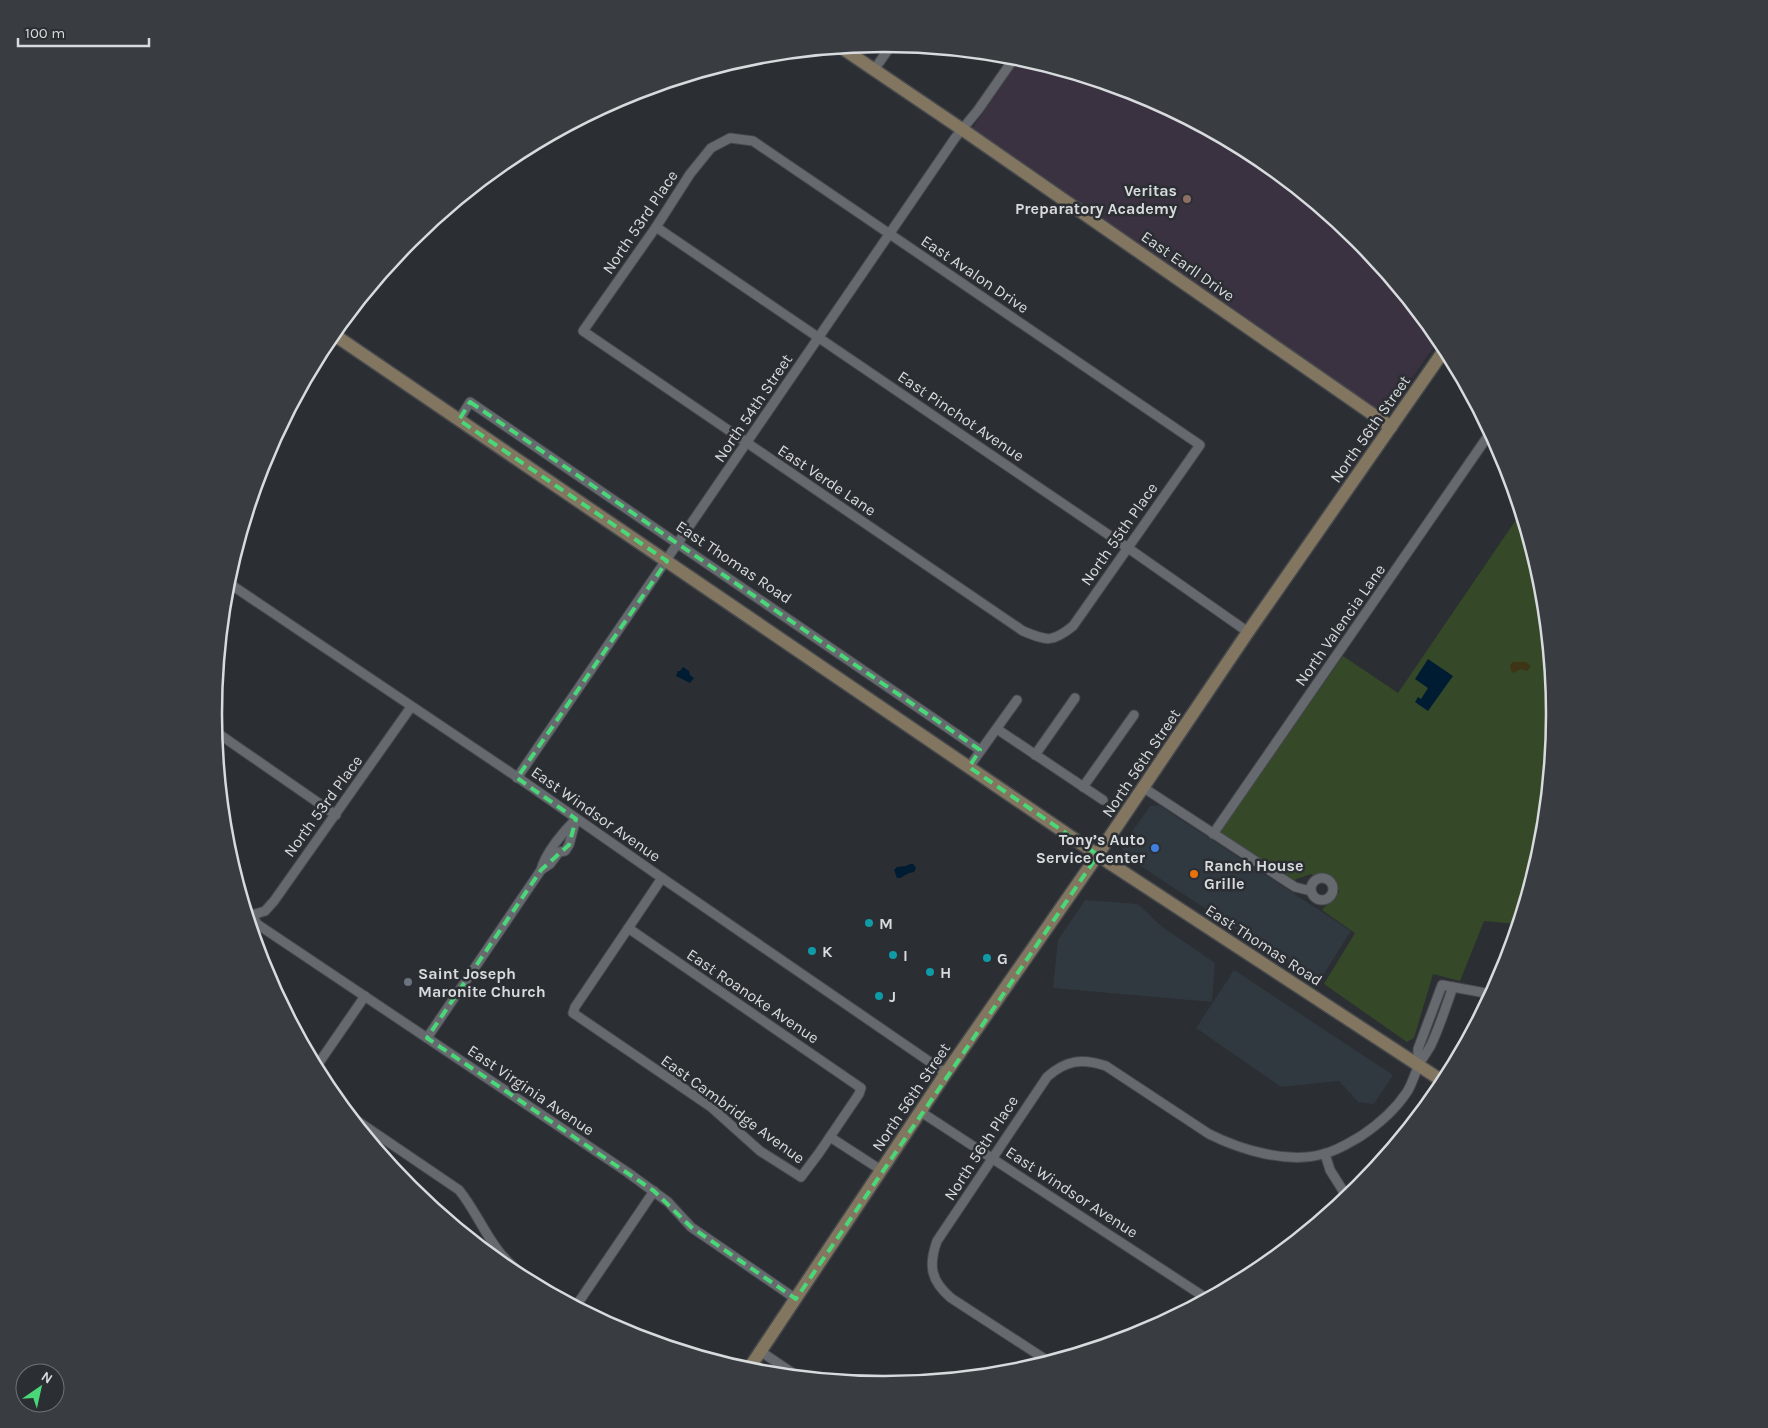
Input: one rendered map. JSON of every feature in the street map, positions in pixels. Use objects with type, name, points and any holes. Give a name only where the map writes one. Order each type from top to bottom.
[{"type":"main road","name":"East Earll Drive","points":[[850,54],[962,129],[1391,427]]},
{"type":"main road","name":"East Thomas Road","points":[[339,338],[1098,855],[1437,1077]]},
{"type":"main road","name":"North 56th Street","points":[[753,1362],[946,1073],[1144,788],[1248,632],[1441,357]]},
{"type":"street","points":[[874,70],[886,52]]},
{"type":"street","name":"North 54th Street","points":[[518,778],[962,129],[978,110],[1010,64]]},
{"type":"street","name":"East Avalon Drive","points":[[730,138],[753,141],[1200,445]]},
{"type":"street","name":"North 53rd Place","points":[[583,332],[656,227],[690,174],[711,148],[730,138]]},
{"type":"street","name":"East Pinchot Avenue","points":[[656,227],[1128,548],[1248,632]]},
{"type":"street","name":"East Verde Lane","points":[[583,332],[1023,631],[1043,640],[1060,638]]},
{"type":"street","name":"East Thomas Road","points":[[459,420],[470,402],[980,750]]},
{"type":"street","name":"North Valencia Lane","points":[[1213,834],[1485,440]]},
{"type":"street","name":"North 55th Place","points":[[1060,638],[1074,626],[1200,445]]},
{"type":"street","name":"East Windsor Avenue","points":[[235,587],[518,778],[946,1073]]},
{"type":"street","points":[[1035,755],[1075,698]]},
{"type":"street","points":[[969,767],[1017,700]]},
{"type":"street","name":"North 53rd Place","points":[[254,913],[265,911],[274,901],[411,707]]},
{"type":"street","points":[[1083,787],[1134,715]]},
{"type":"street","points":[[997,729],[1102,800]]},
{"type":"street","points":[[223,737],[336,815]]},
{"type":"street","points":[[1144,788],[1295,887],[1311,891]]},
{"type":"street","points":[[427,1038],[541,870],[550,864],[556,850],[565,851],[569,845],[576,819]]},
{"type":"street","points":[[628,928],[662,878]]},
{"type":"street","name":"East Virginia Avenue","points":[[257,924],[654,1191],[668,1202],[691,1227],[796,1299]]},
{"type":"street","name":"East Cambridge Avenue","points":[[628,928],[575,1006],[573,1013],[711,1107],[760,1151],[801,1177],[830,1137]]},
{"type":"street","name":"East Roanoke Avenue","points":[[628,928],[861,1088],[859,1094],[830,1137]]},
{"type":"street","points":[[1418,1065],[1418,1049],[1442,985],[1483,993]]},
{"type":"street","points":[[1343,1190],[1330,1170],[1325,1154],[1370,1130],[1387,1117],[1399,1104],[1411,1086],[1418,1065],[1432,1042],[1453,988]]},
{"type":"street","points":[[321,1060],[365,996]]},
{"type":"street","name":"North 56th Place","points":[[1041,1356],[951,1298],[942,1290],[937,1282],[932,1264],[937,1242],[1047,1077],[1065,1064],[1094,1062],[1106,1066],[1209,1134],[1242,1149],[1281,1156],[1313,1157],[1325,1154]]},
{"type":"street","name":"East Windsor Avenue","points":[[921,1112],[1201,1295]]},
{"type":"street","points":[[369,1129],[459,1190],[500,1252]]},
{"type":"street","points":[[830,1137],[881,1170]]},
{"type":"street","points":[[579,1301],[654,1191]]},
{"type":"street","points":[[760,1351],[785,1368]]},
{"type":"highlighted area","points":[[470,402],[980,750],[969,767],[1098,855],[796,1299],[691,1227],[654,1191],[427,1038],[541,870],[569,845],[576,819],[517,778],[667,561],[459,420]]},
{"type":"shaded area","name":"Veritas Preparatory Academy","points":[[1015,65],[1097,88],[1177,121],[1215,141],[1252,164],[1287,189],[1320,217],[1352,246],[1381,278],[1409,311],[1434,346],[1391,409],[1387,412],[1380,412],[972,129]]},
{"type":"shaded area","points":[[1159,805],[1351,931],[1318,983],[1124,855],[1122,846],[1150,806]]},
{"type":"shaded area","points":[[1085,900],[1138,904],[1161,926],[1215,963],[1212,1002],[1053,988],[1058,940]]},
{"type":"shaded area","points":[[1234,970],[1393,1075],[1374,1104],[1358,1102],[1339,1081],[1281,1087],[1196,1028]]},
{"type":"green space","points":[[1516,520],[1533,585],[1544,671],[1546,714],[1544,757],[1533,843],[1511,923],[1484,921],[1460,981],[1433,974],[1414,1038],[1407,1042],[1324,984],[1355,933],[1322,910],[1340,891],[1311,874],[1294,880],[1220,832],[1343,656],[1398,693]]},
{"type":"sand","points":[[1513,662],[1526,662],[1531,666],[1527,671],[1520,669],[1514,673],[1511,671],[1510,665]]},
{"type":"water","points":[[1428,659],[1453,676],[1428,711],[1415,702],[1418,697],[1421,699],[1428,688],[1415,679]]},
{"type":"water","points":[[683,667],[694,678],[690,683],[676,676]]},
{"type":"water","points":[[913,864],[916,868],[914,872],[897,878],[894,870],[897,867]]},
{"type":"place","name":"Veritas Preparatory Academy","points":[[1187,199]]},
{"type":"place","name":"Tony’s Auto Service Center","points":[[1155,848]]},
{"type":"place","name":"Ranch House Grille","points":[[1194,874]]},
{"type":"place","name":"M","points":[[869,923]]},
{"type":"place","name":"K","points":[[812,951]]},
{"type":"place","name":"I","points":[[893,955]]},
{"type":"place","name":"G","points":[[987,958]]},
{"type":"place","name":"H","points":[[930,972]]},
{"type":"place","name":"Saint Joseph Maronite Church","points":[[408,982]]},
{"type":"place","name":"J","points":[[879,996]]}]
